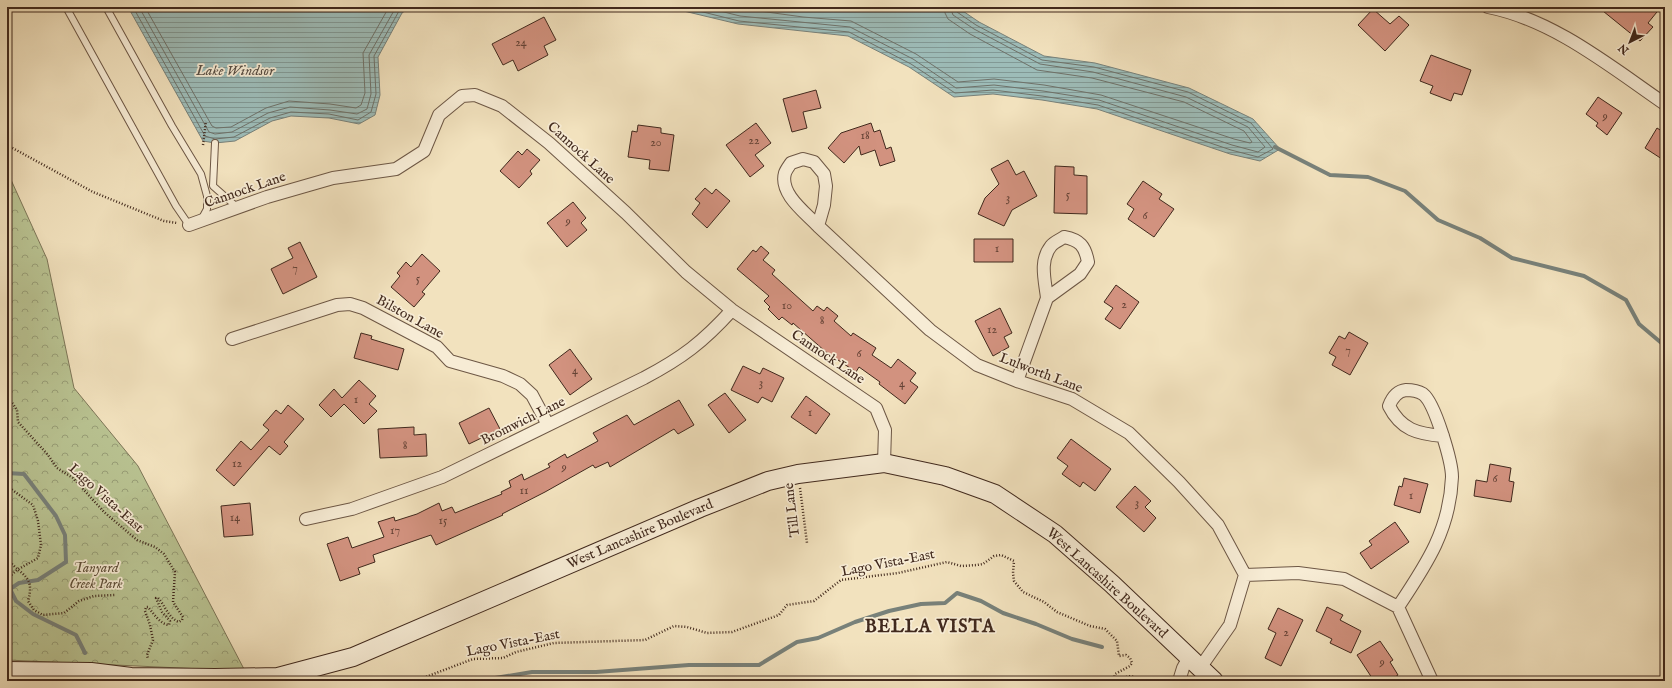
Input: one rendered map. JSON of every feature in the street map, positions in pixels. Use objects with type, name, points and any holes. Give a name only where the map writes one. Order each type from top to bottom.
[{"type":"main road","name":"West Lancashire Boulevard","points":[[7,671],[91,672],[131,677],[278,677],[353,657],[700,508],[768,481],[798,474],[884,463],[945,476],[995,494],[1055,534],[1112,584],[1214,681]]},
{"type":"street","points":[[1488,7],[1507,11],[1559,34],[1665,104]]},
{"type":"street","name":"Cannock Lane","points":[[195,223],[267,197],[334,178],[396,169],[424,151],[439,115],[462,96],[475,96],[502,106],[549,143],[626,213],[686,272],[732,310],[876,408],[885,430],[884,463]]},
{"type":"street","name":"Lulworth Lane","points":[[818,226],[824,205],[826,186],[824,174],[814,162],[803,160],[791,163],[785,173],[784,186],[791,198],[818,226],[930,330],[977,365],[1017,381],[1072,399],[1129,433],[1179,482],[1218,524],[1246,575]]},
{"type":"street","points":[[1017,381],[1048,298],[1044,277],[1043,260],[1051,245],[1064,237],[1075,239],[1086,250],[1088,262],[1080,274],[1048,298]]},
{"type":"street","name":"Bilston Lane","points":[[232,339],[337,305],[350,304],[363,308],[436,347],[450,360],[504,376],[520,384],[532,395],[548,425]]},
{"type":"street","name":"Bromwich Lane","points":[[306,519],[352,509],[442,477],[548,425],[667,366],[701,342],[732,310]]},
{"type":"street","points":[[1398,607],[1429,559],[1447,512],[1452,476],[1443,436],[1430,404],[1424,395],[1413,390],[1402,391],[1392,398],[1389,406],[1394,416],[1404,426],[1417,433],[1443,436]]},
{"type":"street","points":[[1179,681],[1183,668],[1194,662],[1230,625],[1246,575],[1298,573],[1344,579],[1398,607],[1432,681]]},
{"type":"lane","points":[[66,7],[176,206],[195,223],[207,209],[207,196],[201,174],[172,126],[106,7]]},
{"type":"lane","points":[[215,143],[213,186],[238,208]]},
{"type":"path","points":[[124,11],[132,7]]},
{"type":"path","points":[[203,144],[206,122]]},
{"type":"path","points":[[7,145],[100,195],[164,221],[195,223]]},
{"type":"path","name":"Lago Vista-East","points":[[7,377],[9,398],[17,410],[18,422],[27,434],[48,455],[56,468],[73,478],[104,512],[137,540],[154,547],[164,554],[175,572],[173,602],[183,617],[179,622],[176,620],[169,614],[163,602],[156,598],[158,604],[170,621],[169,625],[166,625],[160,621],[148,607],[146,607],[145,611],[153,640],[148,659]]},
{"type":"path","name":"Till Lane","points":[[798,474],[807,543]]},
{"type":"path","points":[[7,486],[33,505],[41,540],[38,558],[17,570],[7,579]]},
{"type":"path","points":[[7,532],[9,561],[28,579],[31,591],[28,601],[34,610],[43,615],[64,613],[79,601],[94,596],[115,595]]},
{"type":"path","name":"Lago Vista-East","points":[[414,681],[473,659],[503,658],[516,652],[554,643],[645,640],[674,626],[687,627],[707,633],[732,632],[779,615],[787,605],[814,601],[841,580],[898,573],[947,562],[961,566],[977,565],[983,564],[994,556],[1001,555],[1014,561],[1014,581],[1023,592],[1044,602],[1057,612],[1090,626],[1106,629],[1117,641],[1119,656],[1126,655],[1130,658],[1132,663],[1130,666],[1115,674],[1114,678],[1118,679],[1130,675],[1136,677],[1138,679],[1137,681]]},
{"type":"green space","name":"Tanyard Creek Park","points":[[7,171],[47,259],[74,388],[138,466],[245,671],[7,660]]},
{"type":"water","name":"Lake Windsor","points":[[128,7],[410,7],[402,13],[378,57],[380,95],[375,115],[359,124],[329,118],[291,116],[272,121],[235,141],[215,143],[203,141]]},
{"type":"water","points":[[667,7],[957,7],[979,22],[1044,56],[1095,63],[1189,88],[1253,119],[1280,149],[1260,161],[1230,154],[1097,109],[993,94],[954,97],[909,67],[848,36],[738,24]]},
{"type":"building","points":[[1598,7],[1661,7],[1648,23],[1653,27],[1640,41]]},
{"type":"building","points":[[1373,9],[1390,24],[1399,16],[1409,25],[1385,51],[1358,25]]},
{"type":"building","points":[[544,17],[556,40],[544,46],[548,55],[518,71],[513,60],[503,65],[492,44]]},
{"type":"building","points":[[1431,55],[1471,70],[1462,95],[1454,93],[1451,101],[1430,93],[1433,86],[1420,81]]},
{"type":"building","points":[[816,90],[821,108],[803,112],[807,128],[792,132],[783,99]]},
{"type":"building","points":[[1598,97],[1622,113],[1607,135],[1596,126],[1598,123],[1586,114]]},
{"type":"building","points":[[756,123],[771,143],[755,155],[764,166],[750,177],[726,145]]},
{"type":"building","points":[[871,123],[874,132],[880,130],[886,149],[891,147],[895,161],[880,166],[875,150],[861,155],[859,146],[844,163],[828,148],[841,133]]},
{"type":"building","points":[[638,125],[661,128],[661,133],[674,135],[669,171],[649,169],[650,160],[628,157],[632,131],[637,132]]},
{"type":"building","points":[[1657,128],[1665,133],[1665,161],[1645,148]]},
{"type":"building","points":[[527,149],[540,160],[530,171],[532,174],[519,188],[500,171],[518,151],[522,155]]},
{"type":"building","points":[[1008,160],[1016,175],[1024,171],[1037,196],[1012,210],[1004,226],[978,214],[985,198],[999,184],[991,169]]},
{"type":"building","points":[[1055,166],[1074,167],[1074,175],[1087,176],[1087,214],[1054,213]]},
{"type":"building","points":[[1143,181],[1162,194],[1159,199],[1174,209],[1154,237],[1128,219],[1134,209],[1127,204]]},
{"type":"building","points":[[705,188],[712,194],[716,189],[730,201],[707,228],[692,214],[700,203],[695,199]]},
{"type":"building","points":[[573,202],[586,218],[581,223],[587,230],[567,247],[547,223]]},
{"type":"building","points":[[974,239],[1013,239],[1013,262],[974,262]]},
{"type":"building","points":[[300,242],[317,277],[283,294],[271,269],[293,258],[288,248]]},
{"type":"building","points":[[761,246],[769,253],[763,260],[775,270],[772,274],[813,311],[817,306],[824,311],[827,307],[838,316],[834,321],[851,336],[853,333],[876,348],[872,355],[891,368],[898,359],[916,373],[910,381],[918,387],[905,404],[879,384],[880,382],[859,367],[856,372],[826,352],[793,323],[792,325],[782,317],[779,320],[768,309],[770,307],[764,301],[769,296],[737,269],[753,250],[756,252]]},
{"type":"building","points":[[422,254],[440,271],[422,292],[425,294],[414,307],[391,287],[400,276],[397,273],[406,262],[411,267]]},
{"type":"building","points":[[1116,285],[1139,302],[1120,329],[1105,319],[1113,308],[1104,302]]},
{"type":"building","points":[[1000,308],[1012,333],[1004,337],[1009,347],[993,356],[975,321]]},
{"type":"building","points":[[1349,332],[1368,343],[1350,375],[1332,365],[1336,357],[1329,353],[1339,336],[1345,339]]},
{"type":"building","points":[[361,333],[372,336],[371,339],[404,349],[398,370],[354,358]]},
{"type":"building","points":[[570,349],[592,379],[570,395],[549,365]]},
{"type":"building","points":[[743,366],[760,374],[763,368],[784,378],[772,402],[762,397],[758,403],[731,390]]},
{"type":"building","points":[[359,380],[376,396],[369,404],[377,411],[364,424],[344,404],[331,417],[319,405],[334,389],[342,398]]},
{"type":"building","points":[[725,393],[746,420],[729,433],[708,405]]},
{"type":"building","points":[[806,396],[830,414],[816,434],[791,417]]},
{"type":"building","points":[[679,400],[694,425],[678,434],[674,429],[610,467],[608,462],[595,468],[593,465],[502,514],[503,515],[436,545],[431,535],[373,555],[375,562],[358,568],[360,574],[340,581],[327,544],[348,537],[352,548],[384,537],[378,522],[394,517],[395,521],[417,514],[439,503],[442,511],[452,507],[455,513],[502,494],[501,492],[511,487],[509,481],[522,474],[524,480],[550,467],[548,464],[565,454],[567,458],[598,441],[593,433],[627,415],[634,425]]},
{"type":"building","points":[[288,405],[304,419],[284,442],[288,446],[280,455],[269,446],[234,486],[216,470],[241,441],[251,450],[269,430],[263,425],[276,410],[281,414]]},
{"type":"building","points":[[489,408],[500,429],[469,444],[459,423]]},
{"type":"building","points":[[414,427],[414,435],[426,434],[427,456],[380,458],[378,429]]},
{"type":"building","points":[[1071,439],[1111,469],[1095,491],[1083,482],[1080,487],[1062,474],[1068,466],[1057,458]]},
{"type":"building","points":[[1490,464],[1511,468],[1509,481],[1514,482],[1511,502],[1474,496],[1476,480],[1487,482]]},
{"type":"building","points":[[1404,478],[1428,484],[1420,513],[1394,505],[1399,486],[1402,487]]},
{"type":"building","points":[[1135,486],[1151,501],[1145,507],[1156,518],[1144,532],[1116,507]]},
{"type":"building","points":[[250,503],[253,535],[224,537],[221,506]]},
{"type":"building","points":[[1395,522],[1409,542],[1371,569],[1360,553],[1372,545],[1369,541]]},
{"type":"building","points":[[1327,607],[1343,615],[1340,620],[1361,631],[1351,653],[1330,643],[1332,639],[1316,631]]},
{"type":"building","points":[[1278,608],[1303,620],[1281,666],[1265,658],[1276,633],[1268,629]]},
{"type":"building","points":[[1380,641],[1393,660],[1390,662],[1398,675],[1389,681],[1374,681],[1357,655]]},
{"type":"waterway","points":[[1275,147],[1330,175],[1368,177],[1405,191],[1438,220],[1480,238],[1512,258],[1584,276],[1626,300],[1639,324],[1665,346]]},
{"type":"waterway","points":[[7,473],[24,474],[56,516],[65,535],[66,562],[38,580],[19,583],[10,589],[16,601],[33,614],[76,635],[85,653]]},
{"type":"waterway","points":[[477,681],[532,672],[596,672],[689,665],[759,665],[797,642],[818,638],[855,622],[889,611],[921,604],[945,603],[957,593],[981,601],[1003,613],[1036,624],[1072,639],[1102,647]]},
{"type":"district","name":"BELLA VISTA","points":[[930,627]]}]
